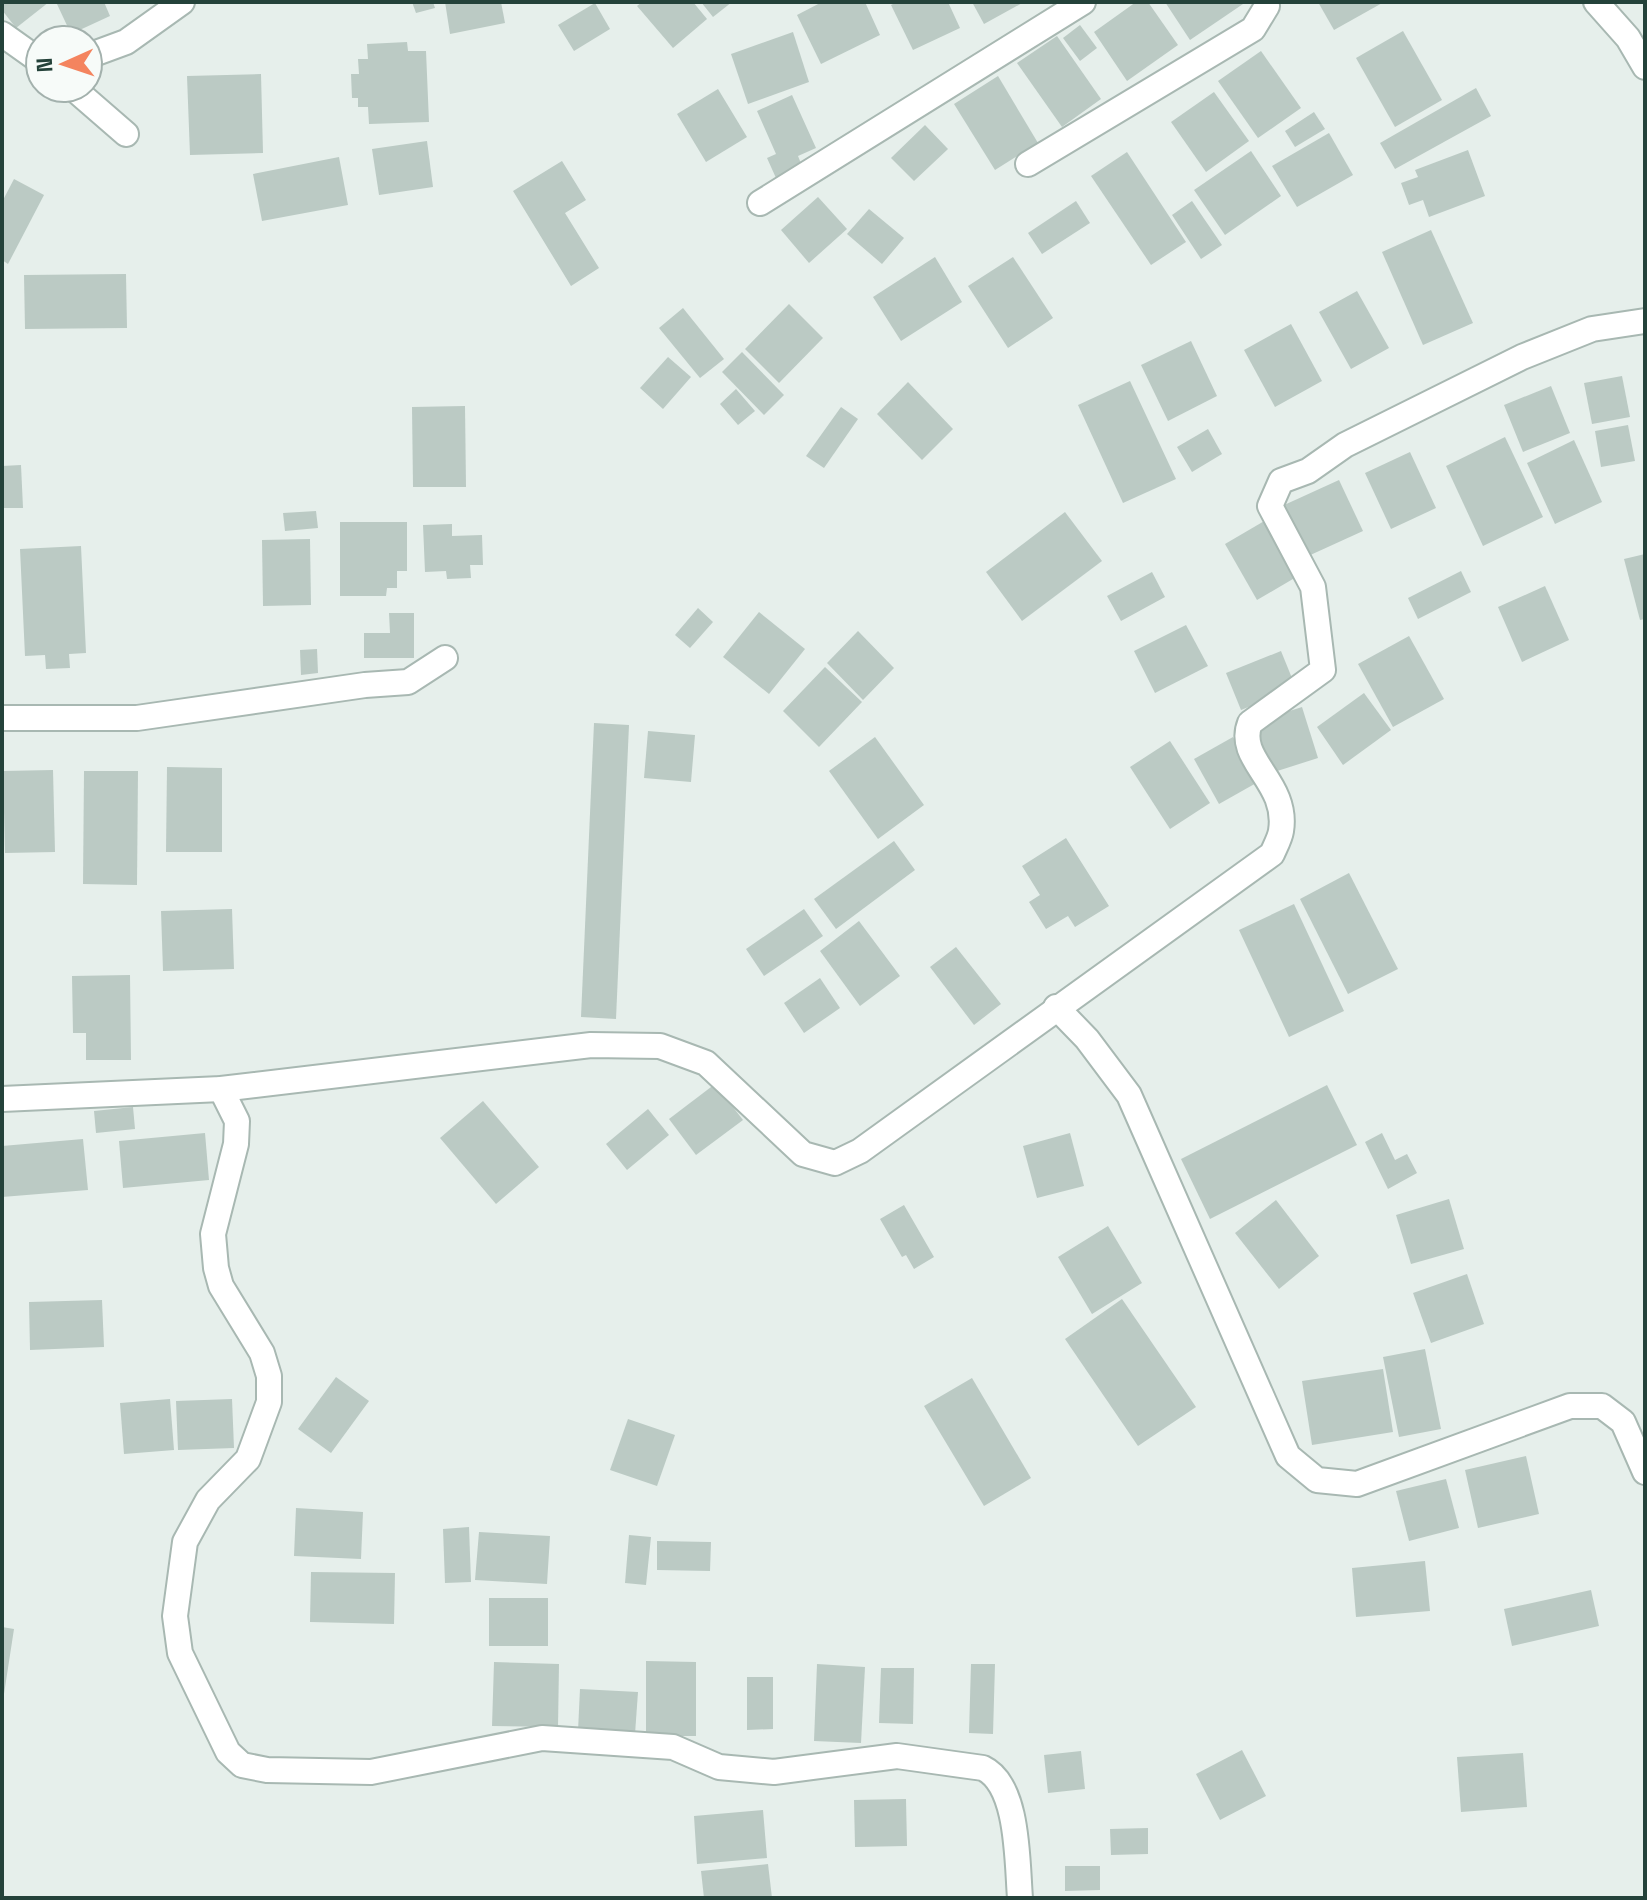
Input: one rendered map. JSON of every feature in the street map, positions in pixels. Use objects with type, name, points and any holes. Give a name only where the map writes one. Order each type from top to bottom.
[{"type":"street","points":[[104,50],[126,42],[182,2]]},
{"type":"street","points":[[760,203],[1083,2]]},
{"type":"street","points":[[1028,164],[1253,29],[1267,6],[1266,2]]},
{"type":"street","points":[[1596,2],[1628,38],[1645,67]]},
{"type":"street","points":[[2,34],[24,50]]},
{"type":"street","points":[[91,104],[126,134]]},
{"type":"street","points":[[2,1099],[221,1089],[591,1045],[660,1046],[706,1063],[803,1154],[835,1163],[860,1151],[913,1115],[1056,1007],[1272,854],[1281,831],[1279,798],[1270,778],[1251,756],[1245,735],[1250,723],[1323,670],[1313,587],[1270,506],[1281,481],[1308,471],[1345,445],[1522,357],[1592,329],[1645,321]]},
{"type":"street","points":[[2,718],[137,718],[365,685],[408,682],[445,658]]},
{"type":"street","points":[[1056,1007],[1087,1039],[1129,1095],[1288,1456],[1317,1480],[1357,1484],[1570,1406],[1602,1406],[1623,1422],[1645,1472]]},
{"type":"street","points":[[221,1089],[237,1121],[236,1144],[213,1234],[216,1268],[221,1286],[262,1353],[269,1376],[269,1402],[248,1459],[208,1500],[185,1542],[175,1616],[180,1653],[228,1752],[242,1765],[267,1770],[371,1772],[542,1738],[673,1747],[719,1767],[774,1772],[897,1756],[983,1768],[993,1773],[1009,1800],[1020,1898]]},
{"type":"building","points":[[2,2],[49,2],[16,28],[2,10]]},
{"type":"building","points":[[56,2],[104,2],[110,16],[93,24],[66,24]]},
{"type":"building","points":[[412,2],[433,2],[435,8],[416,13]]},
{"type":"building","points":[[445,2],[501,2],[505,23],[450,34]]},
{"type":"building","points":[[642,2],[693,2],[707,19],[673,48],[637,6]]},
{"type":"building","points":[[701,2],[732,2],[713,17]]},
{"type":"building","points":[[822,2],[865,2],[880,35],[821,64],[797,15]]},
{"type":"building","points":[[897,2],[948,2],[960,28],[913,50],[891,5]]},
{"type":"building","points":[[972,2],[1024,2],[984,24]]},
{"type":"building","points":[[1136,2],[1148,2],[1178,45],[1127,81],[1094,32]]},
{"type":"building","points":[[1165,2],[1242,2],[1243,4],[1190,40]]},
{"type":"building","points":[[1318,2],[1384,2],[1334,30]]},
{"type":"building","points":[[595,3],[610,29],[574,51],[558,25]]},
{"type":"building","points":[[1080,25],[1097,48],[1080,61],[1063,38]]},
{"type":"building","points":[[1403,31],[1442,100],[1395,127],[1356,58]]},
{"type":"building","points":[[793,32],[809,82],[748,104],[731,54]]},
{"type":"building","points":[[1057,36],[1101,99],[1062,127],[1017,63]]},
{"type":"building","points":[[407,42],[408,51],[426,51],[429,122],[369,124],[368,107],[358,107],[358,98],[352,98],[351,74],[359,74],[358,59],[368,59],[367,44]]},
{"type":"building","points":[[1261,51],[1301,108],[1258,138],[1218,81]]},
{"type":"building","points":[[261,74],[263,153],[190,155],[187,76]]},
{"type":"building","points":[[998,76],[1038,143],[995,170],[954,104]]},
{"type":"building","points":[[1476,88],[1491,116],[1395,169],[1380,143]]},
{"type":"building","points":[[718,89],[747,137],[706,162],[677,114]]},
{"type":"building","points":[[1214,92],[1249,141],[1206,172],[1171,122]]},
{"type":"building","points":[[792,95],[816,148],[798,156],[802,166],[776,178],[767,158],[776,154],[757,111]]},
{"type":"building","points":[[1314,112],[1325,129],[1295,147],[1285,131]]},
{"type":"building","points":[[925,125],[948,149],[914,181],[891,158]]},
{"type":"building","points":[[1329,133],[1353,175],[1297,207],[1272,166]]},
{"type":"building","points":[[427,141],[433,187],[379,195],[372,149]]},
{"type":"building","points":[[1468,150],[1485,196],[1429,217],[1423,200],[1409,205],[1401,183],[1418,177],[1415,170]]},
{"type":"building","points":[[1251,151],[1281,196],[1225,235],[1194,190]]},
{"type":"building","points":[[1127,152],[1186,242],[1151,265],[1091,176]]},
{"type":"building","points":[[339,157],[348,205],[262,221],[253,174]]},
{"type":"building","points":[[562,161],[586,200],[565,213],[599,268],[571,286],[513,191]]},
{"type":"building","points":[[14,179],[44,195],[8,264],[2,260],[2,202]]},
{"type":"building","points":[[818,197],[847,229],[809,263],[781,230]]},
{"type":"building","points":[[1076,201],[1090,223],[1042,254],[1028,233]]},
{"type":"building","points":[[1192,201],[1222,245],[1201,259],[1172,215]]},
{"type":"building","points":[[869,209],[904,238],[882,264],[847,234]]},
{"type":"building","points":[[1431,230],[1473,323],[1423,345],[1382,252]]},
{"type":"building","points":[[935,257],[962,302],[901,341],[873,297]]},
{"type":"building","points":[[1013,257],[1053,318],[1008,348],[968,286]]},
{"type":"building","points":[[126,274],[127,328],[25,329],[24,275]]},
{"type":"building","points":[[1357,291],[1389,348],[1351,369],[1319,312]]},
{"type":"building","points":[[789,304],[823,338],[779,383],[745,349]]},
{"type":"building","points":[[683,308],[724,359],[700,378],[659,328]]},
{"type":"building","points":[[1291,324],[1322,381],[1275,407],[1244,350]]},
{"type":"building","points":[[1191,341],[1217,396],[1168,421],[1141,365]]},
{"type":"building","points":[[742,352],[784,395],[764,415],[722,372]]},
{"type":"building","points":[[668,357],[691,377],[663,409],[640,388]]},
{"type":"building","points":[[1622,376],[1630,417],[1592,424],[1584,383]]},
{"type":"building","points":[[1130,381],[1176,479],[1123,503],[1078,405]]},
{"type":"building","points":[[908,382],[953,429],[922,460],[877,414]]},
{"type":"building","points":[[1551,386],[1570,433],[1523,452],[1504,405]]},
{"type":"building","points":[[736,389],[755,411],[738,425],[720,404]]},
{"type":"building","points":[[465,406],[466,487],[413,487],[412,407]]},
{"type":"building","points":[[841,407],[858,419],[824,468],[806,456]]},
{"type":"building","points":[[1628,425],[1635,461],[1601,467],[1595,431]]},
{"type":"building","points":[[1208,429],[1222,454],[1192,472],[1177,447]]},
{"type":"building","points":[[1505,437],[1543,517],[1483,546],[1446,466]]},
{"type":"building","points":[[1574,440],[1602,502],[1555,524],[1527,463]]},
{"type":"building","points":[[1410,452],[1436,508],[1391,529],[1365,473]]},
{"type":"building","points":[[21,465],[23,508],[2,508],[2,466]]},
{"type":"building","points":[[1339,480],[1363,531],[1306,557],[1282,506]]},
{"type":"building","points":[[316,511],[318,528],[285,531],[283,513]]},
{"type":"building","points":[[1065,512],[1102,561],[1022,621],[986,572]]},
{"type":"building","points":[[1266,520],[1298,576],[1257,600],[1225,544]]},
{"type":"building","points":[[340,522],[407,522],[407,571],[397,571],[397,588],[387,588],[386,596],[340,596]]},
{"type":"building","points":[[452,524],[452,536],[482,535],[483,565],[470,565],[471,578],[447,579],[446,571],[425,572],[423,525]]},
{"type":"building","points":[[310,539],[311,605],[263,606],[262,540]]},
{"type":"building","points":[[81,546],[86,653],[69,654],[70,668],[46,669],[45,655],[25,656],[20,549]]},
{"type":"building","points":[[1645,554],[1645,619],[1640,620],[1624,559]]},
{"type":"building","points":[[1461,571],[1471,592],[1418,619],[1408,598]]},
{"type":"building","points":[[1152,572],[1165,597],[1121,621],[1107,596]]},
{"type":"building","points":[[1545,586],[1569,640],[1522,662],[1498,607]]},
{"type":"building","points":[[698,608],[713,622],[690,648],[675,635]]},
{"type":"building","points":[[759,612],[805,649],[769,694],[723,657]]},
{"type":"building","points":[[389,613],[414,613],[414,658],[364,658],[364,633],[390,633]]},
{"type":"building","points":[[1186,625],[1208,666],[1155,693],[1134,651]]},
{"type":"building","points":[[858,631],[894,668],[863,700],[827,663]]},
{"type":"building","points":[[1409,636],[1444,699],[1393,727],[1358,664]]},
{"type":"building","points":[[317,649],[318,673],[301,675],[300,650]]},
{"type":"building","points":[[1281,651],[1296,688],[1241,710],[1226,673]]},
{"type":"building","points":[[825,667],[862,702],[819,747],[783,711]]},
{"type":"building","points":[[1364,693],[1391,730],[1343,765],[1317,727]]},
{"type":"building","points":[[1302,707],[1318,758],[1271,773],[1255,722]]},
{"type":"building","points":[[594,723],[629,725],[616,1019],[581,1017]]},
{"type":"building","points":[[648,731],[695,735],[691,782],[644,778]]},
{"type":"building","points":[[875,737],[924,805],[878,839],[829,771]]},
{"type":"building","points":[[1233,737],[1258,782],[1219,804],[1194,759]]},
{"type":"building","points":[[1170,741],[1210,803],[1170,829],[1130,767]]},
{"type":"building","points":[[167,767],[222,768],[222,852],[166,852]]},
{"type":"building","points":[[53,770],[55,852],[5,853],[3,771]]},
{"type":"building","points":[[84,771],[138,771],[137,885],[83,884]]},
{"type":"building","points":[[1066,838],[1109,906],[1075,927],[1068,916],[1046,929],[1029,902],[1040,895],[1022,866]]},
{"type":"building","points":[[894,841],[915,870],[836,929],[814,899]]},
{"type":"building","points":[[1349,873],[1398,969],[1348,994],[1300,899]]},
{"type":"building","points":[[1294,904],[1344,1011],[1289,1037],[1239,930]]},
{"type":"building","points":[[232,909],[234,969],[163,971],[161,911]]},
{"type":"building","points":[[804,909],[823,936],[764,976],[746,949]]},
{"type":"building","points":[[859,921],[900,976],[860,1006],[820,951]]},
{"type":"building","points":[[956,947],[1001,1004],[974,1025],[930,967]]},
{"type":"building","points":[[130,975],[131,1060],[86,1060],[86,1033],[73,1033],[72,976]]},
{"type":"building","points":[[820,978],[840,1008],[804,1033],[784,1003]]},
{"type":"building","points":[[715,1084],[743,1120],[696,1155],[669,1119]]},
{"type":"building","points":[[1327,1085],[1357,1145],[1210,1219],[1181,1159]]},
{"type":"building","points":[[483,1101],[539,1167],[496,1204],[440,1138]]},
{"type":"building","points":[[133,1107],[135,1129],[96,1133],[94,1111]]},
{"type":"building","points":[[648,1109],[669,1135],[627,1170],[606,1144]]},
{"type":"building","points":[[205,1133],[209,1180],[123,1188],[119,1141]]},
{"type":"building","points":[[1070,1133],[1084,1186],[1037,1198],[1023,1146]]},
{"type":"building","points":[[1382,1133],[1395,1160],[1407,1154],[1417,1173],[1388,1189],[1365,1142]]},
{"type":"building","points":[[83,1139],[88,1190],[2,1197],[2,1146]]},
{"type":"building","points":[[1449,1199],[1464,1249],[1411,1264],[1396,1215]]},
{"type":"building","points":[[1276,1200],[1319,1256],[1279,1289],[1235,1233]]},
{"type":"building","points":[[904,1205],[934,1257],[914,1269],[906,1255],[902,1257],[880,1219]]},
{"type":"building","points":[[1108,1226],[1142,1283],[1092,1314],[1058,1257]]},
{"type":"building","points":[[1467,1274],[1484,1324],[1431,1343],[1413,1293]]},
{"type":"building","points":[[1122,1299],[1196,1407],[1138,1446],[1065,1339]]},
{"type":"building","points":[[102,1300],[104,1347],[30,1350],[29,1302]]},
{"type":"building","points":[[1425,1349],[1441,1429],[1399,1437],[1383,1357]]},
{"type":"building","points":[[1383,1369],[1393,1432],[1312,1445],[1302,1381]]},
{"type":"building","points":[[336,1377],[369,1401],[331,1453],[298,1429]]},
{"type":"building","points":[[972,1378],[1031,1478],[984,1506],[924,1406]]},
{"type":"building","points":[[170,1399],[174,1450],[124,1454],[120,1403]]},
{"type":"building","points":[[232,1399],[234,1448],[178,1450],[176,1401]]},
{"type":"building","points":[[628,1419],[675,1435],[657,1486],[610,1470]]},
{"type":"building","points":[[1526,1456],[1539,1514],[1478,1528],[1465,1470]]},
{"type":"building","points":[[1446,1479],[1459,1528],[1409,1541],[1396,1491]]},
{"type":"building","points":[[296,1508],[363,1512],[361,1559],[294,1556]]},
{"type":"building","points":[[469,1527],[471,1582],[445,1583],[443,1529]]},
{"type":"building","points":[[479,1532],[550,1536],[547,1584],[475,1580]]},
{"type":"building","points":[[629,1535],[651,1537],[646,1585],[625,1583]]},
{"type":"building","points":[[657,1541],[711,1542],[710,1571],[657,1570]]},
{"type":"building","points":[[1425,1561],[1430,1611],[1356,1617],[1352,1568]]},
{"type":"building","points":[[311,1572],[395,1573],[394,1624],[310,1622]]},
{"type":"building","points":[[1591,1590],[1599,1626],[1512,1646],[1504,1609]]},
{"type":"building","points":[[489,1598],[548,1598],[548,1646],[489,1646]]},
{"type":"building","points":[[2,1627],[14,1629],[4,1694],[2,1694]]},
{"type":"building","points":[[646,1661],[696,1662],[696,1736],[646,1736]]},
{"type":"building","points":[[494,1662],[559,1664],[558,1727],[492,1726]]},
{"type":"building","points":[[817,1664],[865,1667],[861,1743],[814,1741]]},
{"type":"building","points":[[971,1664],[995,1664],[993,1734],[969,1733]]},
{"type":"building","points":[[881,1668],[914,1668],[913,1724],[879,1723]]},
{"type":"building","points":[[747,1677],[773,1677],[773,1729],[747,1730]]},
{"type":"building","points":[[580,1689],[638,1692],[635,1734],[578,1731]]},
{"type":"building","points":[[1242,1750],[1266,1796],[1220,1820],[1196,1774]]},
{"type":"building","points":[[1081,1751],[1085,1789],[1048,1793],[1044,1755]]},
{"type":"building","points":[[1523,1753],[1527,1807],[1461,1812],[1457,1757]]},
{"type":"building","points":[[906,1799],[907,1846],[855,1847],[854,1800]]},
{"type":"building","points":[[763,1810],[767,1858],[697,1864],[694,1816]]},
{"type":"building","points":[[1148,1828],[1148,1854],[1111,1855],[1110,1829]]},
{"type":"building","points":[[768,1864],[772,1898],[704,1898],[701,1871]]},
{"type":"building","points":[[1065,1866],[1100,1866],[1100,1890],[1065,1891]]}]
